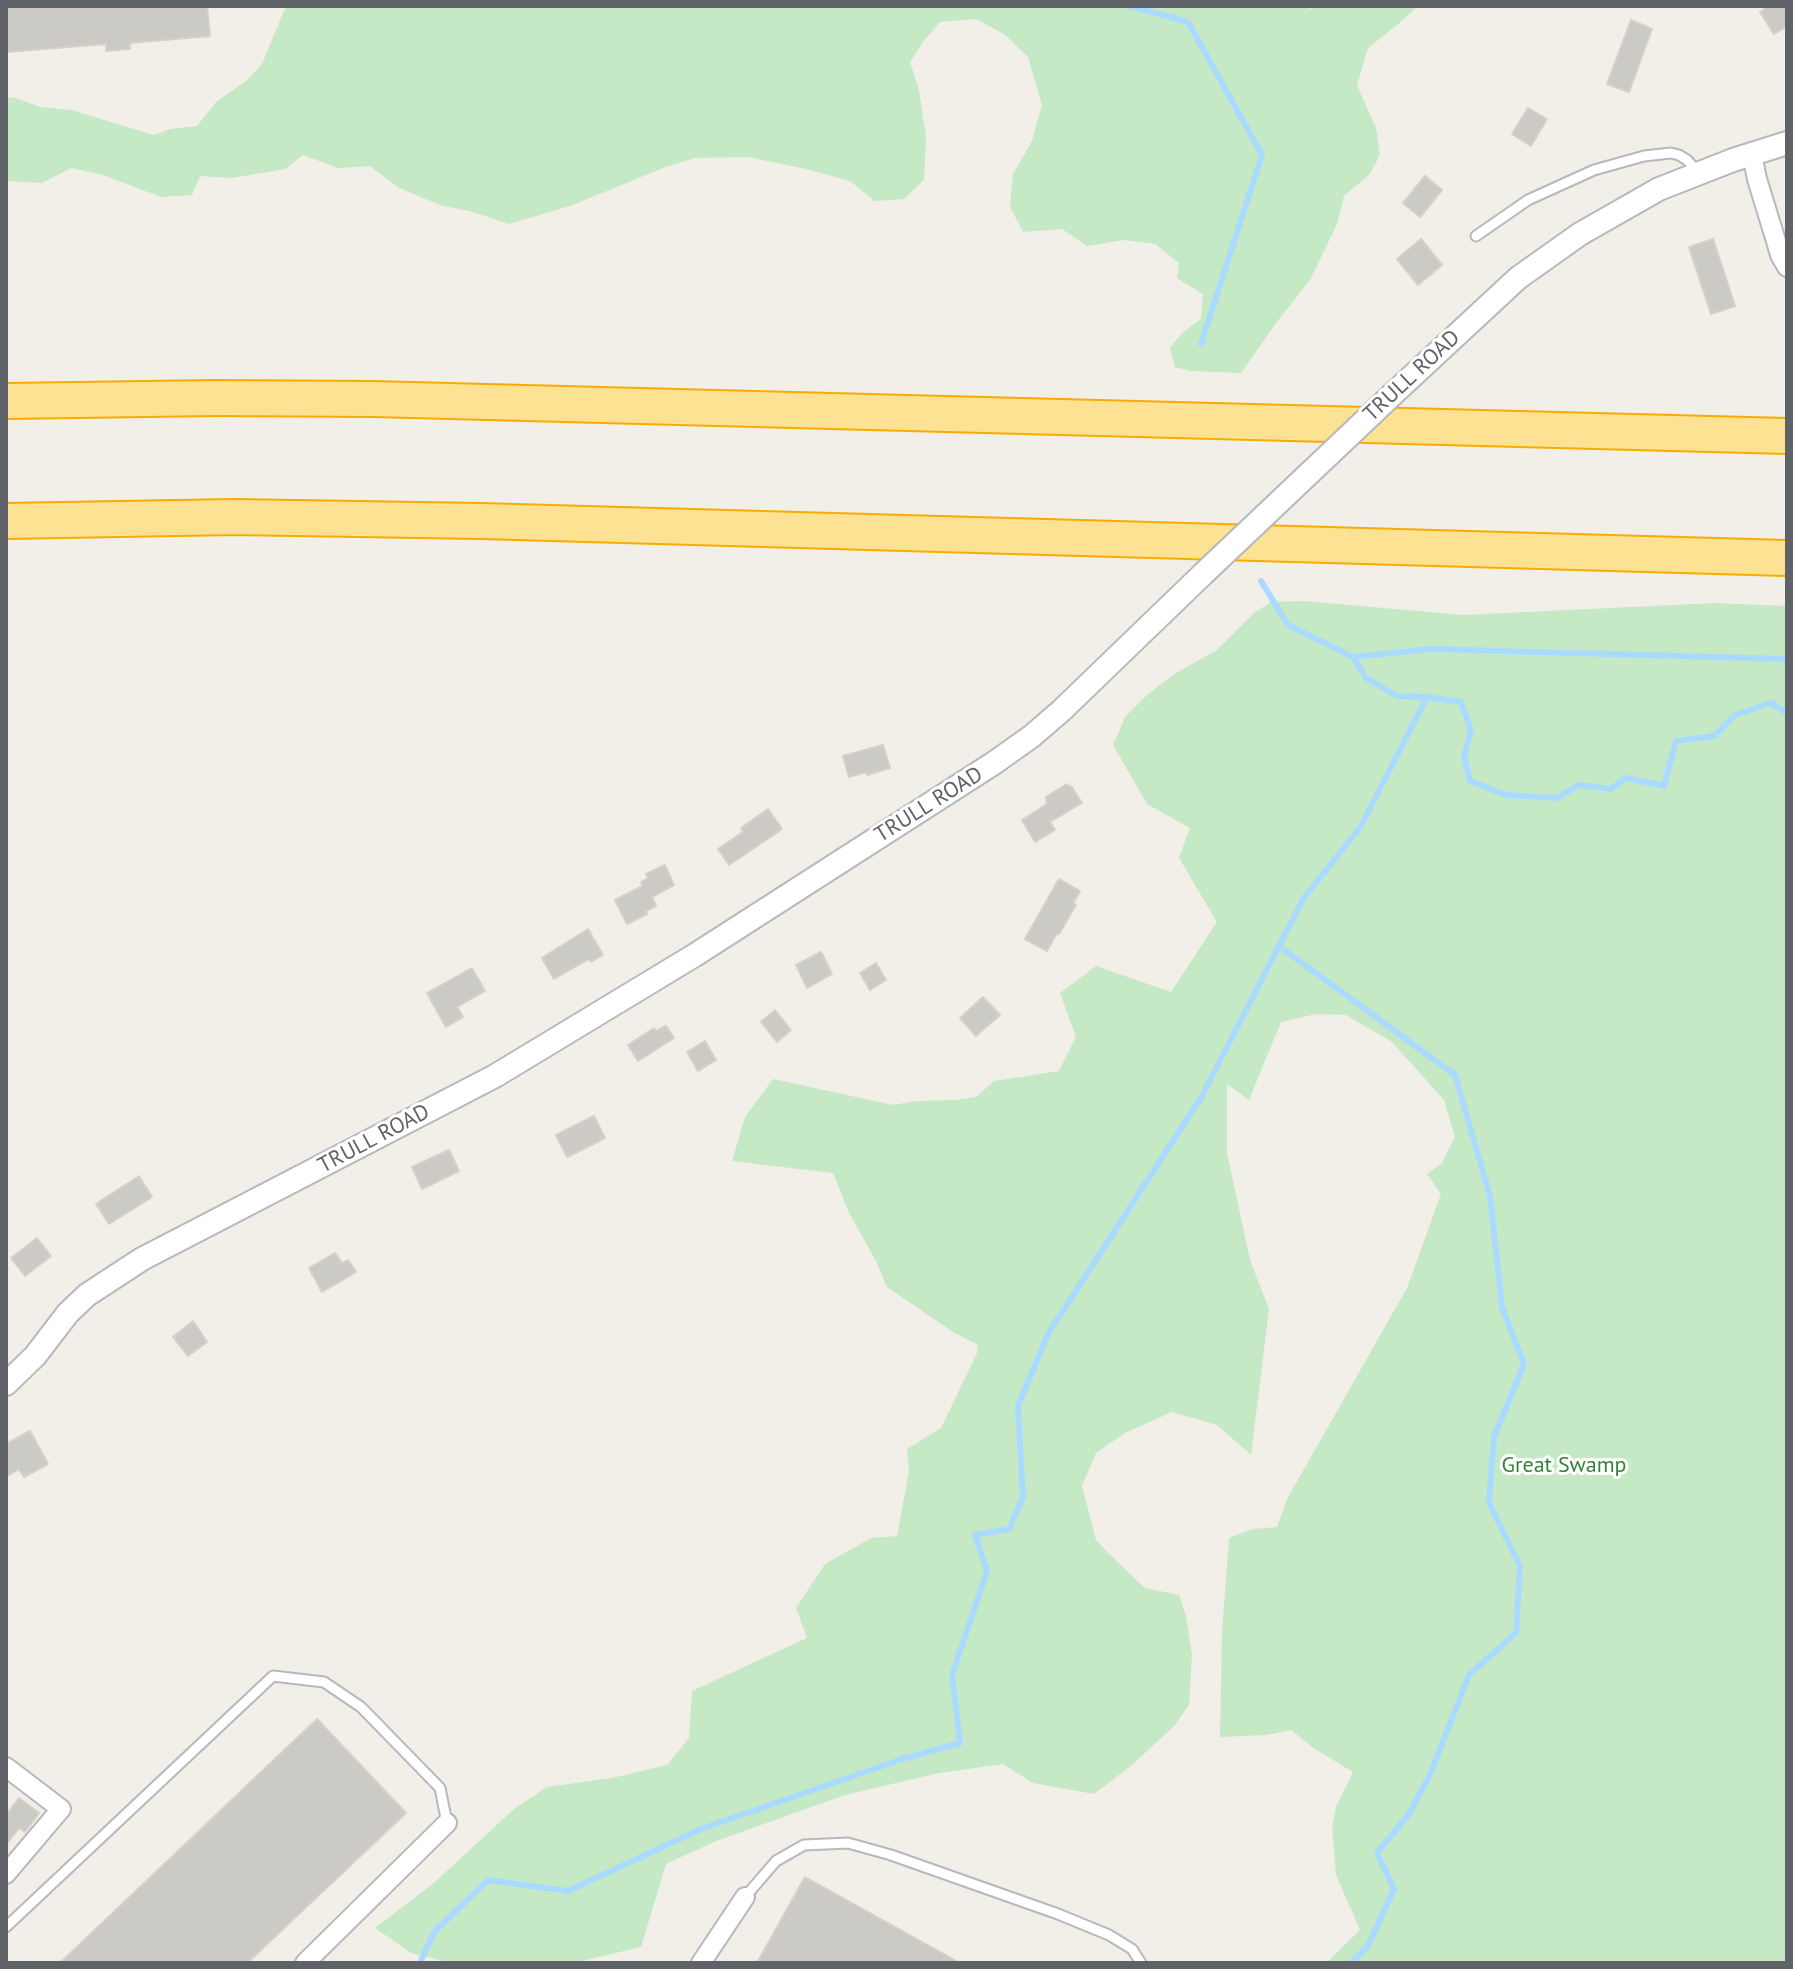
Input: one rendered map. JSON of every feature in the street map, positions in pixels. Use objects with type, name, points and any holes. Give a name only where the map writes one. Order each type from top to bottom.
[{"type":"highway","points":[[6,401],[373,399],[1787,436]]},
{"type":"highway","points":[[6,521],[234,517],[481,521],[1787,558]]},
{"type":"highway","points":[[6,530],[116,518]]},
{"type":"street","name":"TRULL ROAD","points":[[6,1384],[35,1356],[68,1313],[87,1295],[142,1259],[495,1076],[695,955],[994,763],[1062,710],[1497,296],[1550,254],[1659,189],[1698,172],[1787,143]]},
{"type":"street","points":[[1752,154],[1772,230],[1787,267]]},
{"type":"street","points":[[6,1767],[61,1809],[6,1874]]},
{"type":"street","points":[[305,1963],[447,1823]]},
{"type":"street","points":[[701,1963],[745,1897]]},
{"type":"lane","points":[[1476,236],[1528,200],[1594,170],[1644,156],[1671,153],[1687,160],[1698,172]]},
{"type":"lane","points":[[6,1927],[273,1676],[324,1682],[361,1707],[440,1788],[447,1823]]},
{"type":"lane","points":[[745,1897],[776,1861],[804,1845],[848,1843],[891,1855],[1058,1914],[1109,1935],[1132,1949],[1141,1963]]},
{"type":"green space","points":[[286,6],[1302,6],[1311,9],[1315,6],[1418,6],[1368,48],[1357,85],[1376,128],[1380,155],[1370,174],[1344,196],[1337,224],[1310,280],[1241,373],[1191,371],[1175,367],[1170,348],[1182,333],[1201,319],[1203,294],[1177,278],[1179,263],[1155,244],[1124,240],[1087,246],[1062,229],[1023,232],[1010,207],[1013,174],[1032,141],[1042,105],[1028,57],[1004,34],[976,19],[940,22],[910,62],[919,90],[926,138],[924,180],[904,199],[875,201],[850,181],[748,157],[695,158],[570,206],[509,224],[440,205],[399,188],[370,166],[338,168],[303,155],[285,169],[231,178],[200,176],[192,195],[161,197],[103,175],[71,168],[42,183],[6,181],[6,97],[40,107],[71,110],[154,135],[170,129],[197,126],[216,102],[246,81],[262,64]]},
{"type":"green space","name":"Great Swamp","points":[[1304,601],[1463,615],[1715,603],[1787,606],[1787,1963],[1326,1963],[1360,1930],[1336,1875],[1332,1827],[1336,1807],[1353,1772],[1291,1730],[1266,1735],[1220,1737],[1222,1632],[1229,1538],[1253,1529],[1277,1527],[1287,1499],[1407,1288],[1441,1194],[1427,1174],[1442,1163],[1455,1137],[1444,1100],[1392,1042],[1346,1015],[1316,1014],[1281,1022],[1249,1100],[1227,1084],[1227,1153],[1250,1260],[1269,1309],[1251,1455],[1217,1425],[1172,1412],[1125,1433],[1096,1453],[1082,1486],[1096,1540],[1145,1588],[1179,1595],[1192,1655],[1189,1705],[1174,1726],[1132,1765],[1094,1794],[1033,1783],[1003,1764],[939,1773],[845,1795],[716,1841],[666,1864],[641,1947],[573,1963],[451,1963],[411,1953],[375,1928],[435,1882],[514,1809],[547,1787],[612,1778],[667,1765],[689,1738],[692,1691],[807,1638],[796,1608],[825,1564],[871,1538],[897,1536],[909,1471],[907,1449],[941,1428],[977,1353],[978,1345],[953,1332],[887,1287],[849,1213],[833,1173],[732,1161],[745,1117],[773,1079],[893,1105],[976,1097],[994,1081],[1059,1071],[1076,1037],[1060,993],[1096,966],[1171,992],[1217,922],[1179,858],[1190,828],[1147,804],[1113,745],[1125,717],[1148,694],[1176,673],[1217,650],[1254,613],[1271,602]]},
{"type":"building","points":[[6,6],[207,6],[210,36],[130,43],[130,49],[106,51],[106,44],[6,52]]},
{"type":"building","points":[[1769,6],[1787,6],[1787,26],[1774,34],[1760,12]]},
{"type":"building","points":[[1631,20],[1652,29],[1629,92],[1607,84]]},
{"type":"building","points":[[1528,108],[1547,119],[1531,146],[1512,134]]},
{"type":"building","points":[[1425,176],[1442,190],[1420,217],[1403,203]]},
{"type":"building","points":[[1421,239],[1442,265],[1418,285],[1397,259]]},
{"type":"building","points":[[1713,239],[1735,306],[1711,314],[1689,247]]},
{"type":"building","points":[[883,745],[890,768],[849,777],[843,756]]},
{"type":"building","points":[[1067,784],[1082,803],[1050,822],[1055,830],[1035,842],[1022,820],[1047,804],[1046,797]]},
{"type":"building","points":[[768,809],[782,829],[729,865],[718,849]]},
{"type":"building","points":[[665,865],[674,885],[652,897],[656,906],[646,911],[647,914],[627,924],[615,900],[643,886],[641,882],[648,878],[646,874]]},
{"type":"building","points":[[1059,879],[1080,891],[1073,903],[1076,905],[1047,951],[1025,939]]},
{"type":"building","points":[[588,929],[603,955],[591,962],[589,959],[554,979],[542,958]]},
{"type":"building","points":[[821,952],[832,974],[807,988],[796,965]]},
{"type":"building","points":[[876,963],[886,980],[870,990],[860,973]]},
{"type":"building","points":[[472,968],[485,991],[457,1007],[463,1017],[446,1027],[427,993]]},
{"type":"building","points":[[983,997],[1000,1015],[976,1036],[960,1018]]},
{"type":"building","points":[[775,1010],[791,1030],[777,1042],[761,1022]]},
{"type":"building","points":[[666,1026],[674,1038],[638,1061],[628,1045],[654,1028],[656,1031]]},
{"type":"building","points":[[705,1041],[716,1060],[698,1071],[687,1052]]},
{"type":"building","points":[[594,1116],[605,1138],[567,1157],[556,1135]]},
{"type":"building","points":[[449,1150],[459,1171],[422,1189],[412,1167]]},
{"type":"building","points":[[139,1176],[152,1197],[109,1224],[96,1204]]},
{"type":"building","points":[[37,1238],[51,1256],[25,1276],[11,1258]]},
{"type":"building","points":[[335,1253],[342,1263],[348,1260],[356,1272],[322,1292],[309,1268]]},
{"type":"building","points":[[193,1321],[207,1342],[188,1356],[173,1337]]},
{"type":"building","points":[[30,1431],[48,1464],[24,1477],[19,1469],[6,1477],[6,1444]]},
{"type":"building","points":[[317,1719],[406,1813],[247,1963],[60,1963]]},
{"type":"building","points":[[19,1798],[39,1813],[25,1832],[19,1828],[6,1845],[6,1815]]},
{"type":"building","points":[[805,1877],[960,1963],[757,1963]]},
{"type":"waterway","points":[[1130,6],[1188,22],[1262,155],[1201,344]]},
{"type":"waterway","points":[[1261,581],[1288,625],[1353,657],[1366,678],[1397,696],[1461,702],[1471,730],[1464,757],[1470,781],[1506,795],[1557,798],[1579,785],[1611,789],[1626,778],[1664,786],[1676,741],[1714,736],[1735,715],[1771,703],[1787,713]]},
{"type":"waterway","points":[[1353,657],[1431,649],[1787,659]]},
{"type":"waterway","points":[[420,1963],[434,1932],[488,1880],[568,1891],[701,1829],[902,1759],[960,1743],[952,1675],[987,1571],[975,1535],[1009,1529],[1023,1497],[1018,1406],[1048,1334],[1202,1096],[1303,899],[1361,826],[1427,697]]},
{"type":"waterway","points":[[1279,946],[1455,1075],[1490,1196],[1502,1307],[1524,1364],[1494,1437],[1489,1503],[1520,1566],[1516,1633],[1469,1675],[1429,1777],[1409,1814],[1377,1853],[1394,1889],[1368,1946],[1351,1963]]}]
